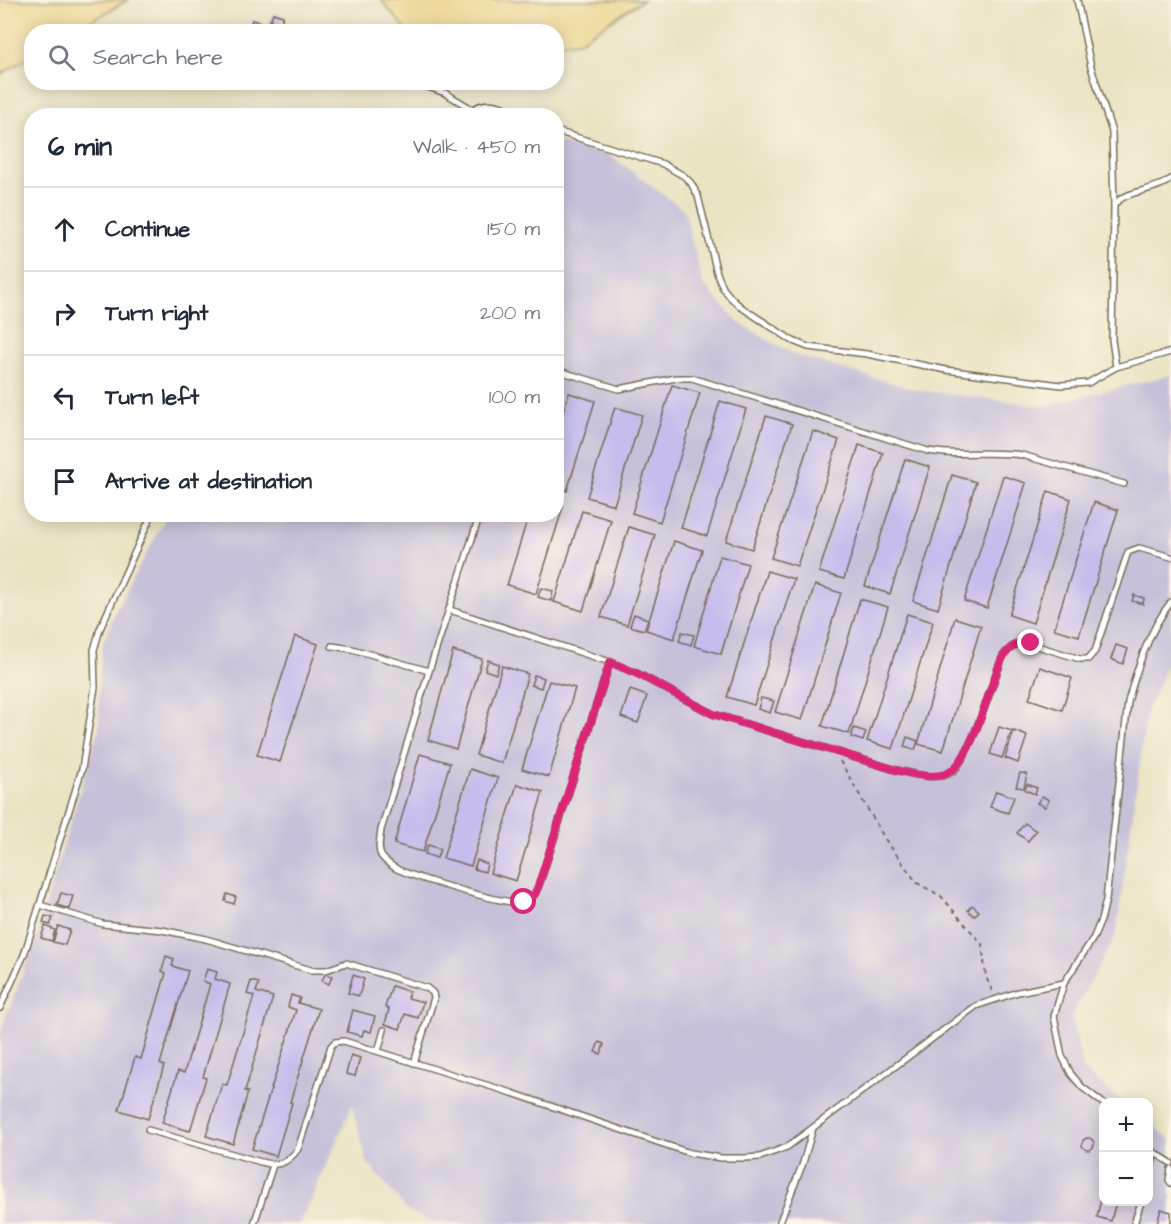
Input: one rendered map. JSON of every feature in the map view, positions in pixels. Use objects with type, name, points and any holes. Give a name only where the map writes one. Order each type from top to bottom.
[{"type":"lane","points":[[1077,0],[1091,68],[1112,132],[1114,204],[1112,340],[1116,367]]},
{"type":"lane","points":[[437,90],[470,108]]},
{"type":"lane","points":[[474,108],[481,104],[492,104],[508,108]]},
{"type":"lane","points":[[564,133],[663,164],[684,176],[698,196],[717,273],[730,298],[741,308],[793,341],[808,347],[867,354],[946,370],[1053,384],[1082,385],[1116,367],[1171,352]]},
{"type":"lane","points":[[1114,204],[1119,199],[1159,187],[1171,179]]},
{"type":"lane","points":[[564,373],[619,388],[676,378],[692,378],[928,451],[944,454],[1007,453],[1022,455],[1124,484]]},
{"type":"lane","points":[[0,1008],[24,955],[82,769],[95,687],[94,650],[100,629],[148,522]]},
{"type":"lane","points":[[478,522],[429,670],[381,831],[380,853],[384,860],[403,871],[479,894],[519,903],[530,899],[539,884],[610,662]]},
{"type":"lane","points":[[450,610],[610,662],[638,674],[713,714],[838,753],[919,775],[944,775],[952,771],[965,756],[1003,656],[1009,650],[1016,644],[1024,642],[1080,659],[1088,659],[1095,651],[1128,552],[1139,548],[1171,557]]},
{"type":"lane","points":[[1099,1100],[1082,1087],[1071,1074],[1062,1056],[1054,1016],[1064,983],[1087,950],[1101,920],[1110,881],[1128,702],[1151,636],[1163,612],[1171,602]]},
{"type":"lane","points":[[332,646],[352,649],[429,670]]},
{"type":"lane","points":[[40,905],[103,924],[162,930],[206,939],[311,969],[326,970],[346,963],[427,988],[433,993],[434,998],[414,1064]]},
{"type":"lane","points":[[148,1130],[273,1165],[283,1164],[298,1149],[331,1046],[335,1042],[344,1041],[512,1093],[690,1153],[720,1158],[760,1157],[787,1147],[976,1006],[995,998],[1064,983]]},
{"type":"lane","points":[[378,1051],[384,1030]]},
{"type":"lane","points":[[779,1224],[813,1126]]},
{"type":"lane","points":[[1153,1152],[1171,1163]]},
{"type":"lane","points":[[254,1224],[273,1165]]},
{"type":"lane","points":[[1171,1169],[1169,1180],[1171,1183]]},
{"type":"lane","points":[[1134,1224],[1140,1206]]},
{"type":"path","points":[[838,753],[841,766],[885,839],[916,883],[941,896],[982,944],[986,977],[995,998]]},
{"type":"shaded area","points":[[564,144],[610,155],[684,210],[703,284],[739,323],[794,355],[916,390],[1043,406],[1171,375],[1171,655],[1147,711],[1116,935],[1071,1017],[1084,1071],[1118,1098],[1099,1098],[1099,1206],[1153,1206],[1153,1125],[1171,1140],[1171,1224],[436,1224],[408,1211],[367,1162],[352,1106],[300,1224],[0,1224],[0,1032],[34,944],[99,728],[99,685],[103,642],[116,610],[163,522],[564,522]]},
{"type":"sand","points":[[0,0],[128,0],[86,24],[24,24],[24,60],[0,75]]},
{"type":"sand","points":[[381,0],[643,0],[578,42],[564,43],[564,24],[401,24]]},
{"type":"building","points":[[273,13],[283,16],[281,24],[269,24]]},
{"type":"building","points":[[252,20],[260,22],[259,24],[251,24]]},
{"type":"building","points":[[672,385],[700,393],[660,522],[632,513]]},
{"type":"building","points":[[569,393],[595,401],[567,491],[564,490],[564,409]]},
{"type":"building","points":[[720,401],[746,409],[707,536],[681,528]]},
{"type":"building","points":[[615,407],[642,415],[614,505],[587,497]]},
{"type":"building","points":[[766,416],[792,424],[752,549],[726,541]]},
{"type":"building","points":[[813,431],[839,440],[797,566],[771,558]]},
{"type":"building","points":[[859,445],[883,453],[844,579],[819,572]]},
{"type":"building","points":[[905,459],[930,467],[890,594],[865,586]]},
{"type":"building","points":[[952,475],[976,482],[938,609],[913,601]]},
{"type":"building","points":[[1003,476],[1026,483],[987,608],[964,601]]},
{"type":"building","points":[[1048,491],[1071,499],[1033,623],[1009,615]]},
{"type":"building","points":[[1094,502],[1118,510],[1079,636],[1054,629]]},
{"type":"building","points":[[582,511],[611,520],[583,611],[554,602]]},
{"type":"building","points":[[527,522],[558,522],[536,594],[507,585]]},
{"type":"building","points":[[629,527],[655,535],[627,625],[601,617]]},
{"type":"building","points":[[674,541],[702,550],[674,639],[646,630]]},
{"type":"building","points":[[720,556],[748,564],[721,654],[694,646]]},
{"type":"building","points":[[767,571],[794,579],[754,705],[727,697]]},
{"type":"building","points":[[815,585],[841,593],[802,720],[775,712]]},
{"type":"building","points":[[541,588],[553,591],[551,601],[538,597]]},
{"type":"building","points":[[1134,595],[1144,598],[1143,604],[1132,601]]},
{"type":"building","points":[[860,599],[888,607],[849,734],[822,726]]},
{"type":"building","points":[[634,614],[648,619],[644,630],[630,626]]},
{"type":"building","points":[[907,614],[933,622],[893,749],[867,741]]},
{"type":"building","points":[[955,618],[981,626],[943,751],[918,744]]},
{"type":"building","points":[[682,632],[694,635],[691,645],[679,641]]},
{"type":"building","points":[[295,636],[318,644],[280,762],[257,755]]},
{"type":"building","points":[[1116,645],[1128,649],[1123,664],[1111,659]]},
{"type":"building","points":[[453,651],[482,659],[456,749],[428,740]]},
{"type":"building","points":[[488,660],[499,664],[496,674],[485,670]]},
{"type":"building","points":[[502,666],[528,674],[502,763],[476,755]]},
{"type":"building","points":[[1040,667],[1072,678],[1062,710],[1029,699]]},
{"type":"building","points":[[534,675],[544,678],[541,688],[531,685]]},
{"type":"building","points":[[549,681],[575,688],[549,777],[522,769]]},
{"type":"building","points":[[630,690],[647,696],[638,723],[621,717]]},
{"type":"building","points":[[761,698],[774,701],[770,713],[758,709]]},
{"type":"building","points":[[999,727],[1012,731],[1002,758],[990,754]]},
{"type":"building","points":[[854,728],[866,732],[863,741],[851,737]]},
{"type":"building","points":[[1014,731],[1027,736],[1018,763],[1005,758]]},
{"type":"building","points":[[907,737],[918,741],[915,750],[904,747]]},
{"type":"building","points":[[420,754],[450,763],[423,852],[394,844]]},
{"type":"building","points":[[470,769],[498,778],[471,866],[443,858]]},
{"type":"building","points":[[1020,773],[1027,774],[1024,788],[1016,787]]},
{"type":"building","points":[[517,784],[543,792],[516,881],[490,873]]},
{"type":"building","points":[[1027,784],[1037,788],[1035,794],[1025,790]]},
{"type":"building","points":[[996,791],[1014,797],[1008,813],[990,807]]},
{"type":"building","points":[[1042,796],[1049,800],[1045,807],[1037,803]]},
{"type":"building","points":[[1025,823],[1036,831],[1028,841],[1017,833]]},
{"type":"building","points":[[428,845],[440,849],[437,858],[425,854]]},
{"type":"building","points":[[477,860],[487,864],[485,872],[474,869]]},
{"type":"building","points":[[61,893],[73,896],[69,909],[57,905]]},
{"type":"building","points":[[227,894],[236,897],[234,904],[225,901]]},
{"type":"building","points":[[972,905],[979,911],[974,916],[968,910]]},
{"type":"building","points":[[45,916],[53,918],[50,925],[43,923]]},
{"type":"building","points":[[45,926],[55,930],[52,941],[41,938]]},
{"type":"building","points":[[58,926],[70,930],[65,945],[53,942]]},
{"type":"building","points":[[166,956],[174,959],[172,966],[188,971],[160,1064],[164,1066],[148,1119],[119,1110],[135,1057],[141,1059],[166,973],[162,971]]},
{"type":"building","points":[[207,969],[217,972],[215,979],[230,984],[190,1131],[162,1123],[178,1071],[184,1073],[210,984],[203,981]]},
{"type":"building","points":[[325,974],[332,976],[329,984],[322,981]]},
{"type":"building","points":[[353,975],[364,979],[359,996],[348,993]]},
{"type":"building","points":[[251,981],[259,983],[256,992],[273,997],[245,1091],[248,1092],[233,1144],[206,1136],[222,1084],[227,1085],[254,996],[247,994]]},
{"type":"building","points":[[392,986],[410,992],[408,998],[423,1002],[418,1018],[405,1014],[400,1029],[385,1024],[389,1009],[385,1007]]},
{"type":"building","points":[[291,995],[300,998],[298,1003],[319,1009],[276,1156],[252,1149],[296,1010],[288,1007]]},
{"type":"building","points":[[353,1010],[375,1016],[371,1032],[364,1030],[362,1036],[347,1032]]},
{"type":"building","points":[[599,1042],[604,1044],[601,1054],[595,1052]]},
{"type":"building","points":[[351,1055],[360,1058],[355,1076],[346,1074]]},
{"type":"building","points":[[1090,1138],[1094,1144],[1090,1150],[1086,1150],[1082,1142]]},
{"type":"building","points":[[1099,1206],[1115,1206],[1111,1221],[1097,1217]]},
{"type":"building","points":[[1161,1209],[1171,1212],[1171,1224],[1157,1224]]},
{"type":"route","points":[[524,902],[535,894],[539,884],[610,662],[638,674],[713,714],[896,770],[933,776],[944,775],[952,771],[965,756],[1003,656],[1016,644],[1031,643]]}]
